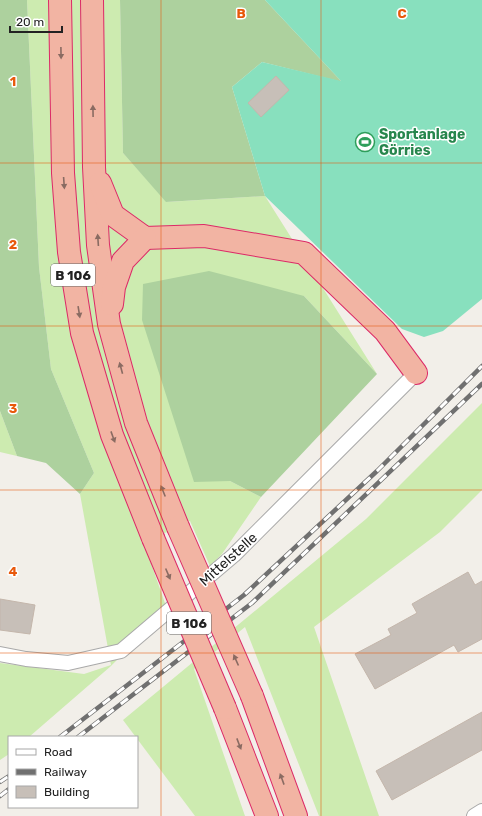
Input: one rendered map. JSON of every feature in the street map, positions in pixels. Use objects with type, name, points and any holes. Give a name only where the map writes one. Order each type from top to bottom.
[{"type":"highway","name":"B 106","points":[[60,0],[63,173],[69,252],[82,333],[112,435],[153,538],[226,708],[267,816]]},
{"type":"highway","name":"B 106","points":[[92,0],[94,167],[98,245],[109,324],[136,423],[178,527],[252,696],[296,816]]},
{"type":"highway","points":[[94,167],[113,215],[145,238],[204,236],[304,253],[385,331],[416,373]]},
{"type":"highway","points":[[109,324],[114,287],[123,261],[145,238]]},
{"type":"street","name":"Mittelstelle","points":[[0,654],[26,659],[68,663],[121,651],[234,555],[416,373]]},
{"type":"street","points":[[474,816],[482,811]]},
{"type":"green space","points":[[0,0],[27,0],[39,267],[51,369],[94,473],[80,494],[46,463],[17,456],[0,411]]},
{"type":"green space","points":[[27,0],[120,0],[123,153],[167,202],[265,196],[377,374],[304,296],[194,481],[230,481],[261,497],[222,554],[210,566],[190,521],[144,543],[167,609],[111,666],[30,736],[8,736],[8,755],[0,760],[0,663],[84,674],[111,665],[80,494],[94,473],[51,369],[39,267]]},
{"type":"green space","points":[[120,0],[265,0],[342,82],[262,62],[232,87],[265,196],[166,202],[123,153]]},
{"type":"green space","name":"Sportanlage Görries","points":[[265,0],[482,0],[482,299],[443,331],[424,337],[402,329],[265,196],[232,87],[262,62],[341,81]]},
{"type":"green space","points":[[209,271],[304,296],[377,374],[261,497],[230,481],[194,482],[142,320],[143,284]]},
{"type":"green space","points":[[482,403],[482,490],[440,532],[314,627],[379,816],[319,816],[245,627],[194,669],[245,816],[195,816],[138,740],[138,736],[135,736],[123,720],[366,519]]},
{"type":"green space","points":[[0,411],[17,456],[0,452]]},
{"type":"building","points":[[276,76],[289,90],[261,117],[248,103]]},
{"type":"building","points":[[468,572],[475,585],[482,581],[482,639],[458,652],[454,645],[375,689],[355,654],[391,635],[388,629],[417,613],[412,604]]},
{"type":"building","points":[[0,599],[35,605],[30,634],[0,630]]},
{"type":"building","points":[[482,712],[482,750],[392,800],[376,771]]},
{"type":"railway","points":[[61,736],[244,595],[377,471],[482,366]]},
{"type":"railway","points":[[79,736],[252,603],[482,384]]},
{"type":"railway","points":[[0,782],[8,777]]},
{"type":"railway","points":[[0,796],[8,790]]},
{"type":"place","name":"Sportanlage Görries","points":[[365,142]]}]
